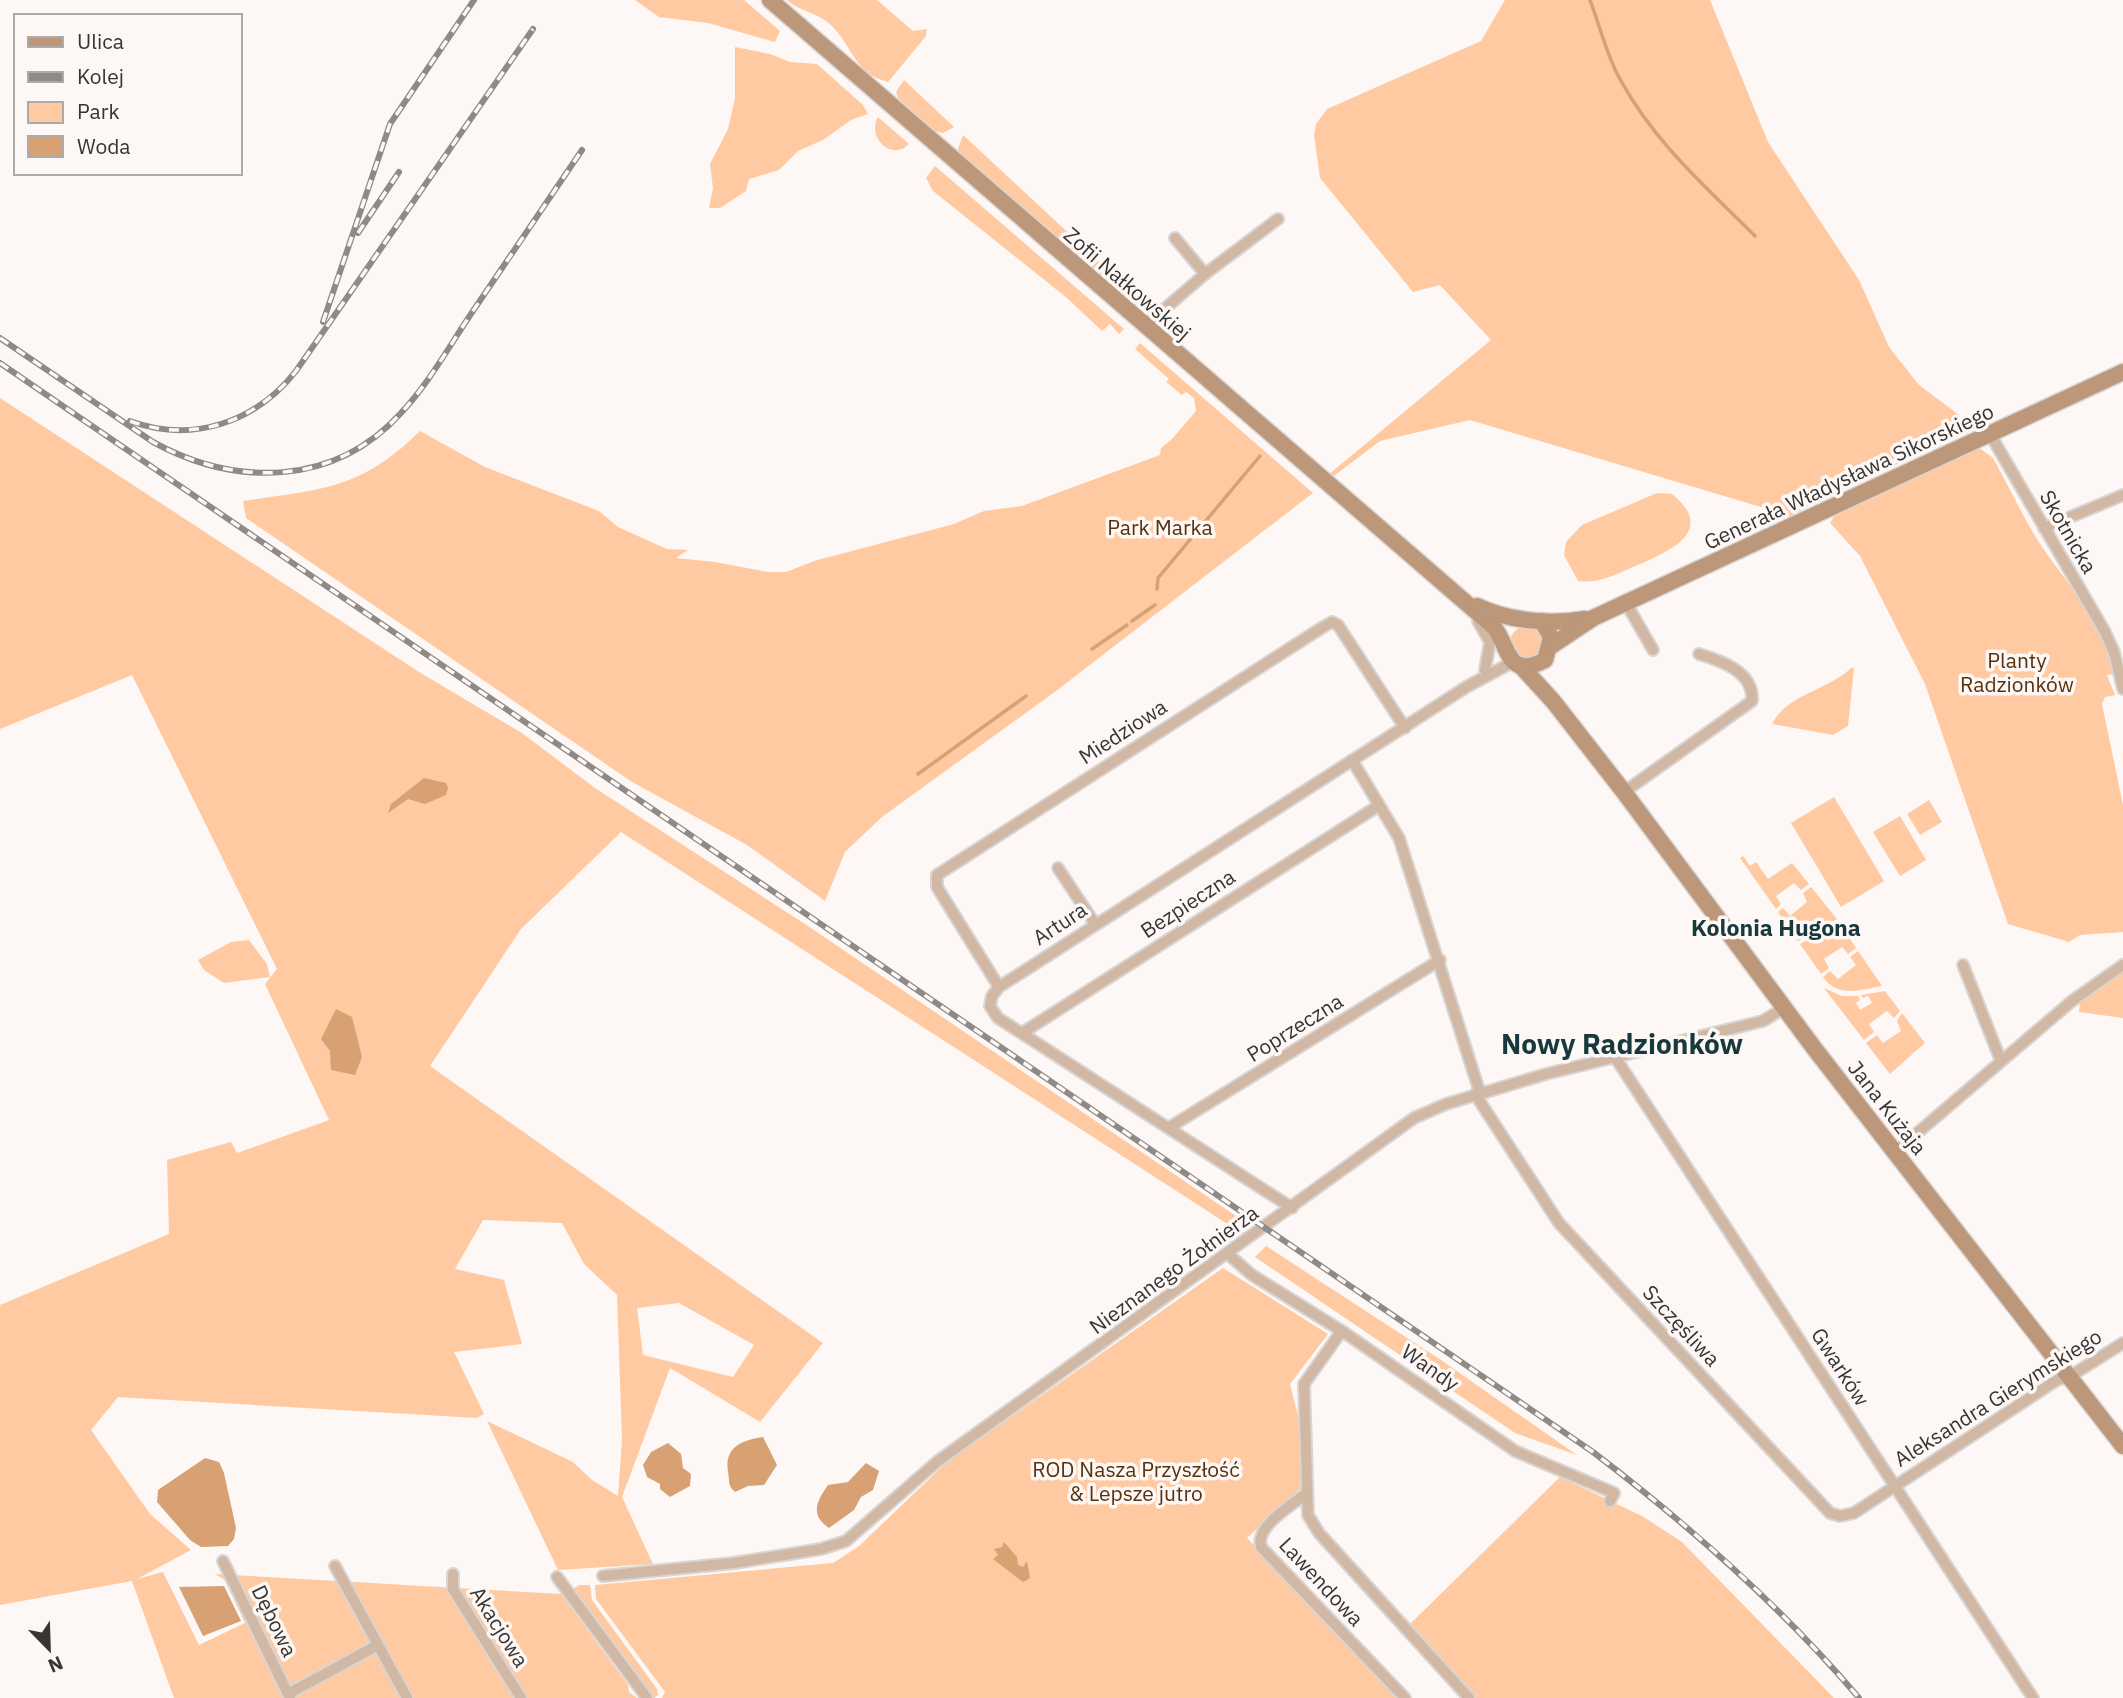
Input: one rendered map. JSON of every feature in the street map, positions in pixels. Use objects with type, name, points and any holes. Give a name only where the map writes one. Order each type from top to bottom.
[{"type":"street","name":"Zofii Nałkowskiej","points":[[770,0],[1144,327],[1459,597]]},
{"type":"street","points":[[1144,327],[1205,274],[1278,219]]},
{"type":"street","points":[[1175,239],[1205,274]]},
{"type":"street","name":"Generała Władysława Sikorskiego","points":[[1593,618],[2123,373]]},
{"type":"street","name":"Skotnicka","points":[[1990,434],[2110,643],[2123,689]]},
{"type":"street","points":[[2044,528],[2123,495]]},
{"type":"street","points":[[1459,597],[1492,613],[1534,619],[1593,618]]},
{"type":"street","points":[[1459,597],[1486,631],[1490,653],[1485,670]]},
{"type":"street","name":"Jana Kużaja","points":[[1459,597],[1494,627],[1510,655],[1553,701],[1784,1008],[2123,1446]]},
{"type":"street","points":[[1626,603],[1653,650]]},
{"type":"street","points":[[1534,619],[1512,624],[1510,655],[1529,666],[1593,618]]},
{"type":"street","points":[[1534,619],[1551,637],[1548,653]]},
{"type":"street","name":"Miedziowa","points":[[999,987],[937,887],[935,879],[1332,622],[1338,625],[1405,727]]},
{"type":"street","name":"Jana Kużaja","points":[[1548,653],[1545,671],[1553,701]]},
{"type":"street","points":[[1624,792],[1752,701],[1753,693],[1737,669],[1699,654]]},
{"type":"street","name":"Artura","points":[[1468,686],[1485,670],[1510,655]]},
{"type":"street","name":"Artura","points":[[999,987],[1405,727],[1510,655]]},
{"type":"street","name":"Szczęśliwa","points":[[1352,760],[1399,838],[1440,960],[1478,1094],[1559,1223],[1830,1513],[1840,1516],[1854,1513],[1894,1486]]},
{"type":"street","name":"Bezpieczna","points":[[1022,1033],[1375,808]]},
{"type":"street","points":[[1058,868],[1095,924]]},
{"type":"street","name":"Poprzeczna","points":[[1170,1127],[1440,960]]},
{"type":"street","points":[[1963,965],[2001,1061]]},
{"type":"street","points":[[1895,1152],[2081,994],[2123,965]]},
{"type":"street","points":[[999,987],[990,1001],[992,1012],[1292,1208]]},
{"type":"street","name":"Nieznanego Żołnierza","points":[[603,1576],[734,1563],[821,1549],[846,1541],[938,1461],[1414,1118],[1478,1094],[1763,1021],[1784,1008]]},
{"type":"street","name":"Gwarków","points":[[1615,1057],[2033,1698]]},
{"type":"street","name":"Wandy","points":[[1228,1254],[1252,1275],[1515,1451],[1614,1493],[1610,1501]]},
{"type":"street","name":"Lawendowa","points":[[1340,1332],[1304,1384],[1308,1515],[1319,1533],[1469,1698]]},
{"type":"street","name":"Aleksandra Gierymskiego","points":[[1894,1486],[2057,1380],[2069,1377],[2123,1343]]},
{"type":"street","name":"Lawendowa","points":[[1307,1493],[1265,1529],[1260,1540],[1261,1548],[1405,1698]]},
{"type":"street","name":"Dębowa","points":[[223,1561],[289,1696]]},
{"type":"street","points":[[335,1566],[407,1698]]},
{"type":"street","name":"Akacjowa","points":[[453,1574],[453,1589],[521,1698]]},
{"type":"street","points":[[557,1577],[647,1698]]},
{"type":"street","points":[[289,1696],[378,1645]]},
{"type":"green space","points":[[635,0],[744,0],[780,31],[775,42],[708,23],[659,17]]},
{"type":"green space","points":[[787,0],[877,0],[913,31],[927,29],[926,36],[888,82],[866,71],[826,21]]},
{"type":"green space","points":[[1505,0],[1710,0],[1768,142],[1859,280],[1889,347],[1919,385],[1959,415],[1968,432],[1813,503],[1788,519],[1781,513],[1470,420],[1380,441],[1331,478],[1328,475],[1491,340],[1440,285],[1413,292],[1320,178],[1314,135],[1316,124],[1327,109],[1481,41]]},
{"type":"green space","points":[[735,47],[770,54],[790,62],[817,64],[863,105],[868,114],[851,120],[823,140],[798,151],[779,170],[749,179],[746,191],[720,208],[709,208],[713,188],[710,164],[728,129],[735,98]]},
{"type":"green space","points":[[904,80],[954,127],[943,133],[934,131],[898,98],[896,92]]},
{"type":"green space","points":[[878,117],[909,144],[895,150],[883,145],[875,132]]},
{"type":"green space","points":[[963,135],[1133,293],[1126,300],[961,156],[958,149]]},
{"type":"green space","points":[[935,166],[1124,329],[1119,334],[1110,324],[1102,331],[1067,298],[933,191],[926,178]]},
{"type":"green space","name":"Park Marka","points":[[1140,343],[1313,493],[1056,691],[882,817],[845,852],[825,901],[747,845],[632,782],[246,518],[243,501],[339,484],[378,465],[420,431],[485,467],[599,511],[618,527],[667,549],[688,550],[676,558],[768,572],[786,572],[814,561],[954,524],[984,511],[1022,506],[1160,455],[1161,448],[1196,411],[1194,398],[1186,392],[1182,395],[1166,382],[1169,379],[1135,349]]},
{"type":"green space","points":[[0,398],[419,672],[522,733],[595,788],[805,924],[1236,1216],[1246,1236],[621,832],[521,929],[430,1066],[823,1343],[760,1422],[670,1368],[622,1497],[653,1564],[558,1570],[487,1421],[573,1462],[592,1480],[618,1496],[622,1440],[617,1295],[584,1264],[562,1223],[483,1220],[455,1269],[504,1280],[522,1344],[454,1352],[484,1414],[477,1418],[118,1397],[91,1430],[150,1514],[191,1550],[137,1579],[163,1572],[199,1645],[245,1623],[225,1580],[215,1574],[561,1594],[628,1685],[629,1692],[637,1698],[174,1698],[132,1581],[0,1605],[0,1305],[169,1234],[167,1160],[231,1142],[237,1153],[329,1120],[265,984],[277,969],[132,675],[0,729]],"holes":[[[679,1303],[754,1345],[733,1377],[643,1355],[637,1308]]]},
{"type":"green space","name":"Planty Radzionków","points":[[1978,447],[1993,458],[2036,537],[2089,614],[2114,674],[2107,675],[2115,695],[2105,697],[2102,704],[2123,805],[2123,932],[2080,935],[2069,942],[2008,924],[1925,684],[1860,556],[1830,523],[1837,512]]},
{"type":"green space","points":[[1657,493],[1672,494],[1685,507],[1690,518],[1690,528],[1684,537],[1665,552],[1617,574],[1594,581],[1578,581],[1564,555],[1566,542],[1582,525]]},
{"type":"green space","points":[[1527,626],[1539,631],[1544,643],[1539,655],[1527,660],[1515,655],[1510,643],[1515,631]]},
{"type":"green space","points":[[1854,668],[1848,726],[1833,735],[1772,724],[1787,706]]},
{"type":"green space","points":[[1834,797],[1884,881],[1841,907],[1791,823]]},
{"type":"green space","points":[[1929,800],[1942,822],[1920,835],[1907,814]]},
{"type":"green space","points":[[1900,816],[1926,860],[1900,876],[1873,832]]},
{"type":"green space","points":[[1743,856],[1750,866],[1756,862],[1768,879],[1792,863],[1809,884],[1801,890],[1794,883],[1776,896],[1781,904],[1776,909],[1740,858]]},
{"type":"green space","points":[[1811,887],[1837,919],[1798,941],[1778,912],[1783,908],[1790,916],[1807,902],[1803,893]]},
{"type":"green space","points":[[1839,922],[1856,948],[1848,954],[1842,947],[1824,959],[1829,968],[1821,974],[1800,944]]},
{"type":"green space","points":[[249,940],[267,964],[270,977],[224,983],[204,970],[198,960],[231,942]]},
{"type":"green space","points":[[1858,951],[1882,986],[1850,991],[1829,984],[1823,977],[1830,971],[1838,979],[1856,965],[1850,957]]},
{"type":"green space","points":[[2123,971],[2123,1018],[2079,1012],[2080,1001]]},
{"type":"green space","points":[[1824,988],[1842,996],[1858,996],[1860,1000],[1856,1003],[1860,1010],[1872,1003],[1868,996],[1863,998],[1861,995],[1885,991],[1900,1011],[1894,1018],[1887,1011],[1869,1024],[1874,1032],[1864,1040]]},
{"type":"green space","points":[[1902,1013],[1925,1043],[1890,1074],[1866,1043],[1877,1035],[1883,1043],[1901,1031],[1897,1021]]},
{"type":"green space","points":[[1266,1246],[1441,1360],[1577,1455],[1515,1433],[1255,1257]]},
{"type":"green space","name":"ROD Nasza Przyszłość & Lepsze jutro","points":[[1223,1268],[1328,1334],[1290,1384],[1301,1428],[1302,1487],[1247,1538],[1397,1698],[662,1698],[665,1692],[596,1599],[595,1585],[833,1563],[859,1546],[947,1462]]},
{"type":"green space","points":[[1560,1477],[1642,1516],[1682,1542],[1834,1698],[1476,1698],[1408,1626]]},
{"type":"green space","points":[[579,1585],[590,1585],[592,1600],[657,1689],[658,1695],[654,1698],[573,1589]]},
{"type":"water","points":[[424,778],[446,783],[446,795],[425,804],[408,799],[388,813],[391,804]]},
{"type":"water","points":[[336,1009],[352,1017],[362,1057],[355,1075],[331,1070],[330,1051],[321,1039]]},
{"type":"water","points":[[763,1437],[777,1465],[764,1485],[748,1486],[735,1492],[730,1485],[727,1464],[732,1451],[741,1443]]},
{"type":"water","points":[[668,1443],[681,1454],[683,1468],[691,1474],[690,1486],[670,1497],[660,1489],[660,1484],[647,1477],[643,1465],[651,1452]]},
{"type":"water","points":[[205,1458],[219,1462],[224,1473],[236,1528],[234,1539],[228,1546],[201,1547],[190,1540],[157,1502],[158,1490]]},
{"type":"water","points":[[866,1463],[879,1471],[873,1490],[861,1497],[854,1510],[829,1528],[817,1513],[820,1497],[828,1485],[848,1482]]},
{"type":"water","points":[[1004,1542],[1017,1557],[1018,1565],[1023,1567],[1027,1561],[1030,1578],[1023,1582],[993,1559],[998,1555],[994,1549],[1002,1547]]},
{"type":"water","points":[[224,1586],[241,1621],[203,1636],[179,1587]]},
{"type":"waterway","points":[[1590,0],[1612,62],[1635,104],[1682,163],[1755,236]]},
{"type":"waterway","points":[[1157,589],[1158,578],[1260,456]]},
{"type":"waterway","points":[[1132,621],[1155,605]]},
{"type":"waterway","points":[[1092,649],[1127,625]]},
{"type":"waterway","points":[[918,774],[1026,696]]},
{"type":"railway","points":[[323,322],[390,124],[474,0]]},
{"type":"railway","points":[[130,421],[154,428],[200,429],[243,415],[280,389],[296,371],[533,29]]},
{"type":"railway","points":[[0,338],[153,442],[184,457],[217,467],[250,472],[283,472],[315,467],[346,455],[374,437],[412,401],[582,150]]},
{"type":"railway","points":[[358,233],[399,172]]},
{"type":"railway","points":[[0,363],[1593,1452],[1733,1568],[1798,1631],[1859,1698]]},
{"type":"district","name":"Kolonia Hugona","points":[[1776,928]]},
{"type":"district","name":"Nowy Radzionków","points":[[1622,1044]]}]
